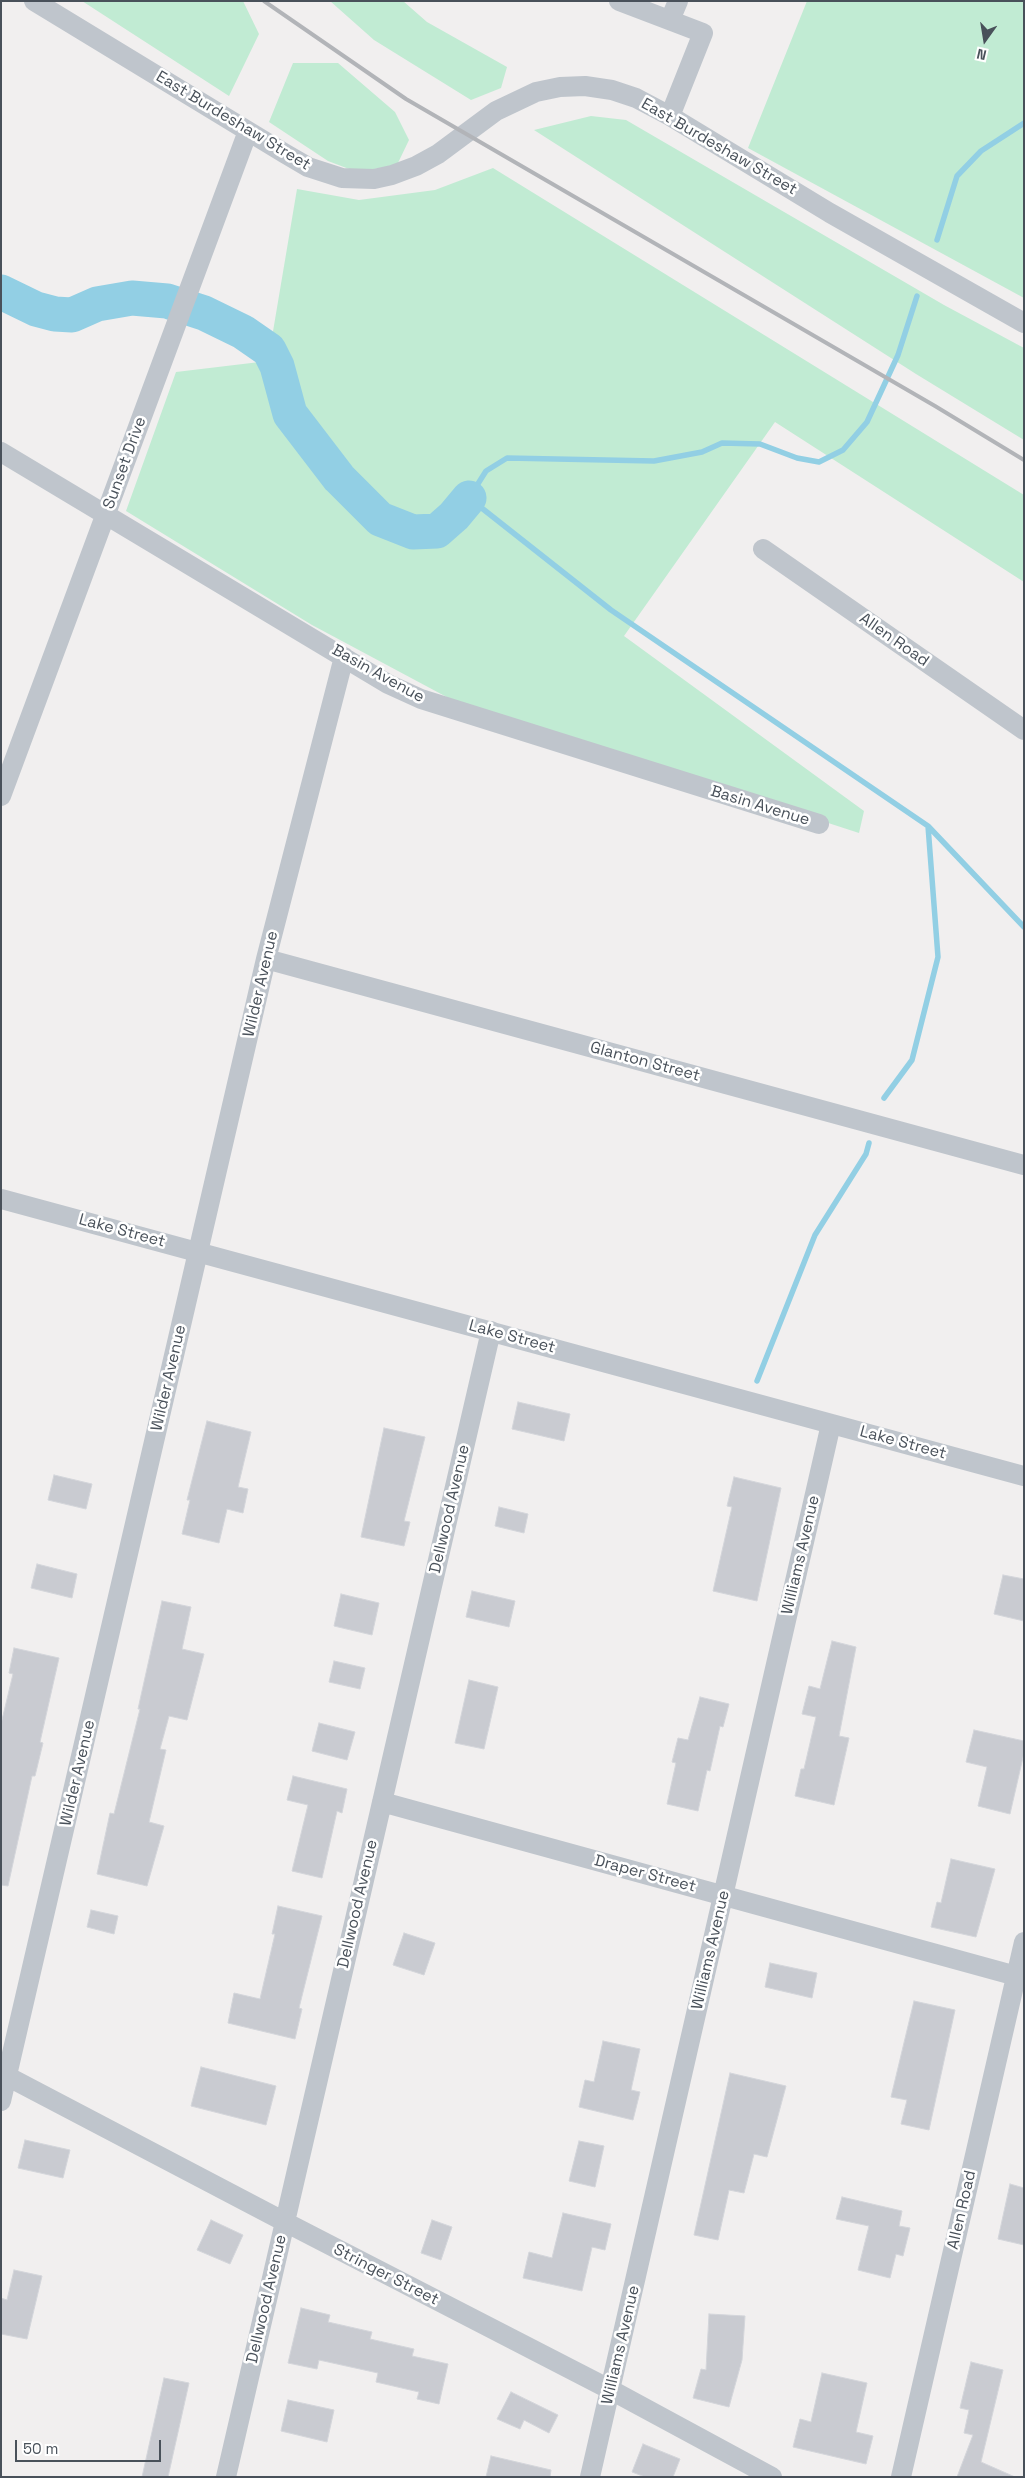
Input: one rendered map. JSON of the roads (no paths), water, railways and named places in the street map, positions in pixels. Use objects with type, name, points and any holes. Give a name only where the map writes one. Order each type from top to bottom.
[{"type":"street","name":"East Burdeshaw Street","points":[[34,1],[308,167],[342,178],[360,179],[392,175],[416,166],[438,154],[496,111],[536,92],[560,87],[585,86],[612,90],[636,98],[670,116],[830,212],[1024,323]]},
{"type":"street","points":[[619,1],[703,33],[670,116]]},
{"type":"street","points":[[670,20],[678,1]]},
{"type":"street","name":"Sunset Drive","points":[[1,796],[248,131]]},
{"type":"street","name":"Basin Avenue","points":[[1,452],[388,684],[455,712],[820,824]]},
{"type":"street","name":"Allen Road","points":[[763,549],[1024,730]]},
{"type":"street","name":"Wilder Avenue","points":[[1,2101],[4,2074],[266,959],[344,657]]},
{"type":"street","name":"Glanton Street","points":[[266,959],[1024,1165]]},
{"type":"street","name":"Lake Street","points":[[1,1199],[1024,1476]]},
{"type":"street","name":"Dellwood Avenue","points":[[226,2477],[491,1331]]},
{"type":"street","name":"Williams Avenue","points":[[590,2477],[831,1424]]},
{"type":"street","name":"Draper Street","points":[[382,1802],[1020,1977]]},
{"type":"street","name":"Allen Road","points":[[901,2477],[1020,1977],[1024,1942]]},
{"type":"street","name":"Stringer Street","points":[[4,2074],[285,2222],[611,2390],[772,2477]]},
{"type":"waterway","points":[[937,240],[957,176],[981,151],[1024,123]]},
{"type":"waterway","points":[[1,292],[36,309],[55,314],[72,315],[97,304],[132,298],[167,301],[204,313],[243,332],[269,350],[277,366],[290,414],[339,478],[380,519],[413,532],[437,531],[454,516],[469,498]]},
{"type":"waterway","points":[[917,296],[898,355],[867,422],[843,450],[819,462],[797,458],[760,444],[722,443],[702,452],[654,461],[507,458],[486,471],[469,498],[611,610],[928,826],[1024,927]]},
{"type":"waterway","points":[[884,1098],[912,1060],[938,957],[928,826]]},
{"type":"waterway","points":[[757,1381],[815,1235],[866,1154],[869,1143]]},
{"type":"railway","points":[[264,1],[406,99],[935,406],[1024,460]]}]
